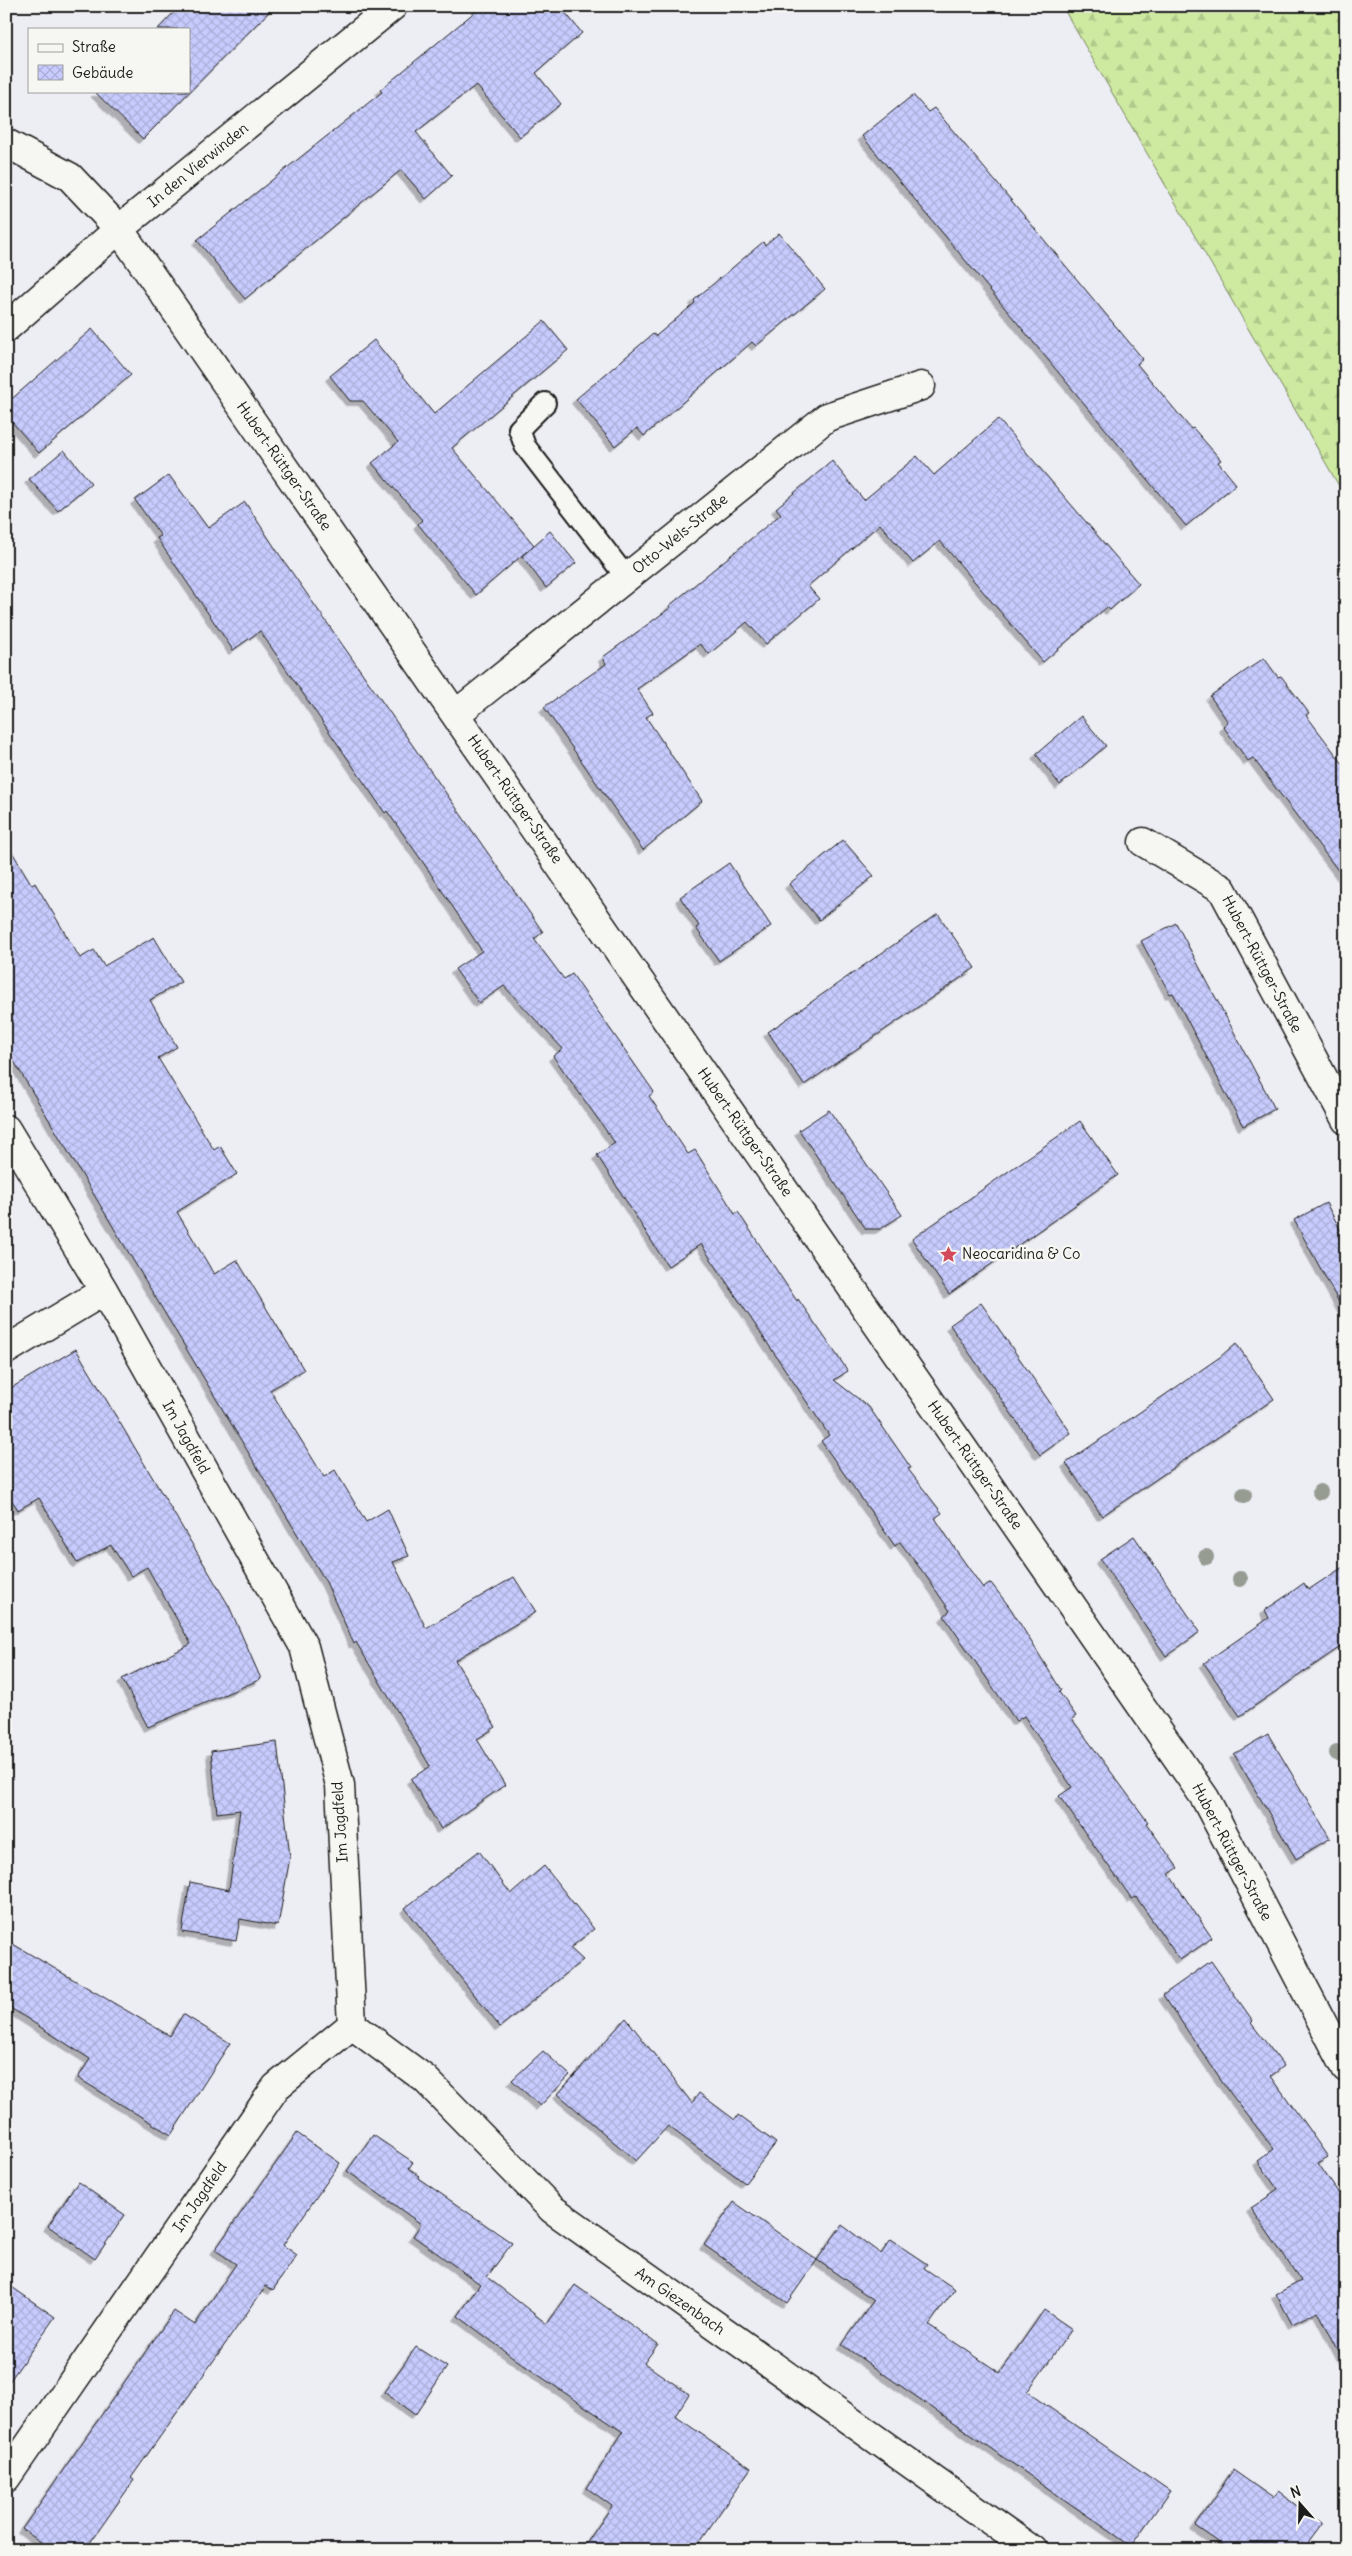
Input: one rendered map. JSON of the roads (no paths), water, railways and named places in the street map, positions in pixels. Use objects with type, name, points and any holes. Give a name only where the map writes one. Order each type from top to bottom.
[{"type":"street","name":"In den Vierwinden","points":[[6,328],[119,229],[393,6]]},
{"type":"street","name":"Hubert-Rüttger-Straße","points":[[6,143],[70,178],[119,229],[1205,1798],[1343,2058]]},
{"type":"street","name":"Otto-Wels-Straße","points":[[456,714],[827,417],[921,386]]},
{"type":"street","name":"Hubert-Rüttger-Straße","points":[[1143,842],[1222,889],[1346,1120]]},
{"type":"street","name":"Im Jagdfeld","points":[[6,1129],[104,1291],[304,1646],[340,1785],[352,2024],[276,2087],[6,2478]]},
{"type":"street","points":[[6,1350],[104,1291]]},
{"type":"street","name":"Am Giezenbach","points":[[352,2024],[425,2079],[552,2209],[1032,2550]]},
{"type":"lane","points":[[544,402],[519,429],[525,446],[626,577]]},
{"type":"place","name":"Neocaridina & Co","points":[[948,1254]]}]
